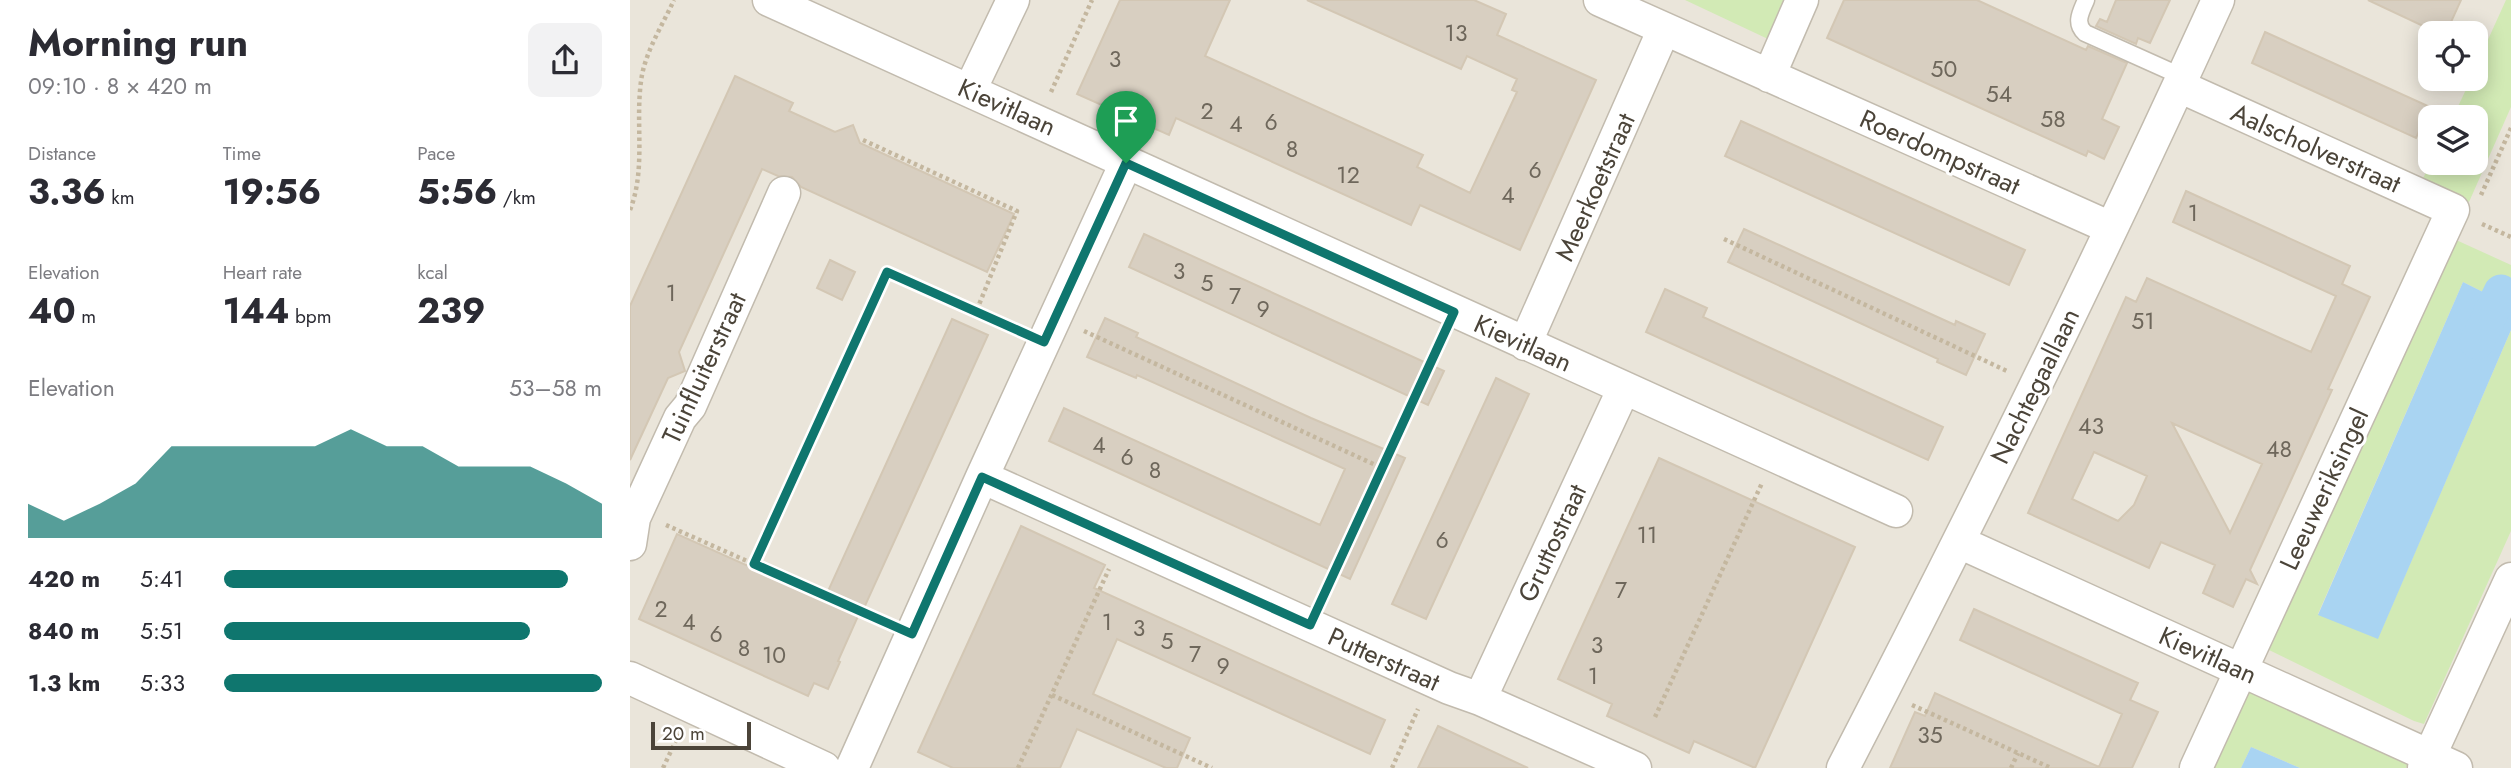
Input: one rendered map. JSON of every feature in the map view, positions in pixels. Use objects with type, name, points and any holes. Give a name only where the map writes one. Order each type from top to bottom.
[{"type":"street","name":"Kievitlaan","points":[[769,0],[804,7],[970,90],[1126,163],[1895,511]]},
{"type":"street","points":[[970,90],[1013,0]]},
{"type":"street","name":"Roerdompstraat","points":[[1600,0],[1639,8],[1664,29],[2111,228]]},
{"type":"street","points":[[1769,75],[1802,0]]},
{"type":"street","name":"Nachtegaallaan","points":[[1843,768],[1959,542],[2218,0]]},
{"type":"street","name":"Meerkoetstraat","points":[[1525,344],[1664,29]]},
{"type":"street","name":"Aalscholverstraat","points":[[2181,81],[2464,209]]},
{"type":"street","points":[[852,768],[1126,163]]},
{"type":"street","name":"Tuinfluiterstraat","points":[[630,544],[637,512],[681,418],[690,406],[784,193]]},
{"type":"street","name":"Leeuweriksingel","points":[[2196,768],[2240,669],[2464,209]]},
{"type":"street","name":"Gruttostraat","points":[[1480,699],[1623,388]]},
{"type":"street","name":"Putterstraat","points":[[982,477],[1432,680],[1635,768]]},
{"type":"street","name":"Kievitlaan","points":[[1959,542],[2240,669],[2436,764]]},
{"type":"street","points":[[2436,764],[2511,579]]},
{"type":"street","points":[[630,678],[824,768]]},
{"type":"lane","points":[[2086,0],[2078,21],[2085,33],[2181,81]]},
{"type":"path","points":[[630,210],[638,181],[642,78],[649,53],[674,0]]},
{"type":"path","points":[[1038,120],[1092,0]]},
{"type":"path","points":[[2464,209],[2511,128]]},
{"type":"path","points":[[863,140],[1017,211],[976,312]]},
{"type":"path","points":[[1724,239],[2036,384]]},
{"type":"path","points":[[754,564],[887,272],[976,312],[1049,330],[1382,468]]},
{"type":"path","points":[[1310,625],[1454,312]]},
{"type":"path","points":[[1655,718],[1774,456]]},
{"type":"path","points":[[637,512],[912,634]]},
{"type":"path","points":[[1018,768],[1123,540]]},
{"type":"path","points":[[1392,768],[1432,680]]},
{"type":"path","points":[[1882,692],[2051,768]]},
{"type":"path","points":[[1052,695],[1212,768]]},
{"type":"path","points":[[2011,768],[2018,753]]},
{"type":"shaded area","points":[[630,0],[2511,0],[2511,768],[630,768]]},
{"type":"green space","points":[[1685,0],[1793,0],[1768,39]]},
{"type":"green space","points":[[2506,0],[2511,0],[2511,107],[2488,159],[2488,105],[2459,105],[2465,91],[2488,91],[2488,40]]},
{"type":"green space","points":[[2425,175],[2481,175],[2469,202],[2422,180]]},
{"type":"green space","points":[[2454,239],[2511,265],[2511,306],[2463,282],[2318,614],[2378,638],[2511,330],[2511,531],[2424,724],[2267,649]]},
{"type":"green space","points":[[2244,682],[2412,756],[2406,768],[2300,768],[2251,747],[2241,768],[2204,768]]},
{"type":"water","points":[[2463,282],[2511,306],[2511,330],[2378,639],[2318,615]]},
{"type":"water","points":[[2251,747],[2300,768],[2241,768]]},
{"type":"building","points":[[1120,0],[1230,0],[1205,56],[1423,155],[1417,167],[1470,193],[1517,92],[1512,90],[1517,79],[1467,56],[1461,69],[1307,0],[1474,0],[1506,14],[1497,35],[1596,80],[1520,250],[1420,205],[1411,225],[1176,118],[1169,135],[1077,94]]},
{"type":"building","points":[[1844,0],[1977,0],[2086,50],[2088,46],[2127,63],[2102,119],[2119,127],[2104,159],[2088,151],[2086,156],[1827,38]]},
{"type":"building","points":[[2116,0],[2170,0],[2150,43],[2138,38],[2136,44],[2096,26],[2100,19],[2107,22]]},
{"type":"building","points":[[2368,0],[2461,0],[2451,21],[2418,21],[2418,24]]},
{"type":"building","points":[[2265,32],[2426,105],[2418,105],[2418,134],[2416,138],[2252,63]]},
{"type":"building","points":[[735,76],[793,103],[789,111],[835,132],[853,125],[860,143],[1014,214],[987,272],[801,187],[792,177],[778,176],[762,169],[679,352],[685,371],[668,378],[630,460],[630,306]]},
{"type":"building","points":[[1741,121],[2025,250],[2009,285],[1725,156]]},
{"type":"building","points":[[2186,191],[2350,266],[2342,284],[2370,297],[2328,389],[2332,390],[2250,570],[2257,584],[2246,579],[2233,607],[2203,593],[2215,565],[2161,542],[2149,568],[2028,513],[2126,297],[2136,302],[2147,278],[2311,352],[2336,296],[2173,222]],"holes":[[[2172,423],[2262,464],[2230,533]],[[2094,452],[2147,476],[2134,505],[2118,521],[2072,499]]]},
{"type":"building","points":[[1744,229],[1955,325],[1956,321],[1985,334],[1966,375],[1937,362],[1938,359],[1728,262]]},
{"type":"building","points":[[1144,234],[1444,371],[1428,405],[1129,267]]},
{"type":"building","points":[[830,260],[855,272],[842,300],[817,288]]},
{"type":"building","points":[[1665,289],[1707,308],[1703,317],[1943,427],[1928,460],[1646,332]]},
{"type":"building","points":[[1105,318],[1138,333],[1136,337],[1405,458],[1350,579],[1049,441],[1064,408],[1320,525],[1345,469],[1137,375],[1136,378],[1087,357]]},
{"type":"building","points":[[952,319],[988,335],[864,608],[862,607],[828,689],[814,683],[808,696],[639,619],[677,534],[824,600]]},
{"type":"building","points":[[1496,378],[1529,394],[1426,619],[1392,604]]},
{"type":"building","points":[[1659,458],[1855,547],[1755,768],[1694,741],[1689,753],[1607,716],[1612,704],[1558,679]]},
{"type":"building","points":[[1021,526],[1105,565],[1094,588],[1385,720],[1370,754],[1117,639],[1093,694],[1190,738],[1177,768],[1166,768],[1077,729],[1060,768],[953,768],[918,752]]},
{"type":"building","points":[[1974,609],[2138,683],[2130,700],[2158,712],[2132,768],[1890,768],[1915,712],[1925,716],[1935,693],[2099,767],[2122,714],[1960,640]]},
{"type":"building","points":[[1438,726],[1528,768],[1418,768]]},
{"type":"waterway","points":[[2477,342],[2501,292]]},
{"type":"route","points":[[1126,163],[1454,312],[1310,625],[982,477],[912,634],[754,564],[887,272],[1044,342],[1126,163]]}]
